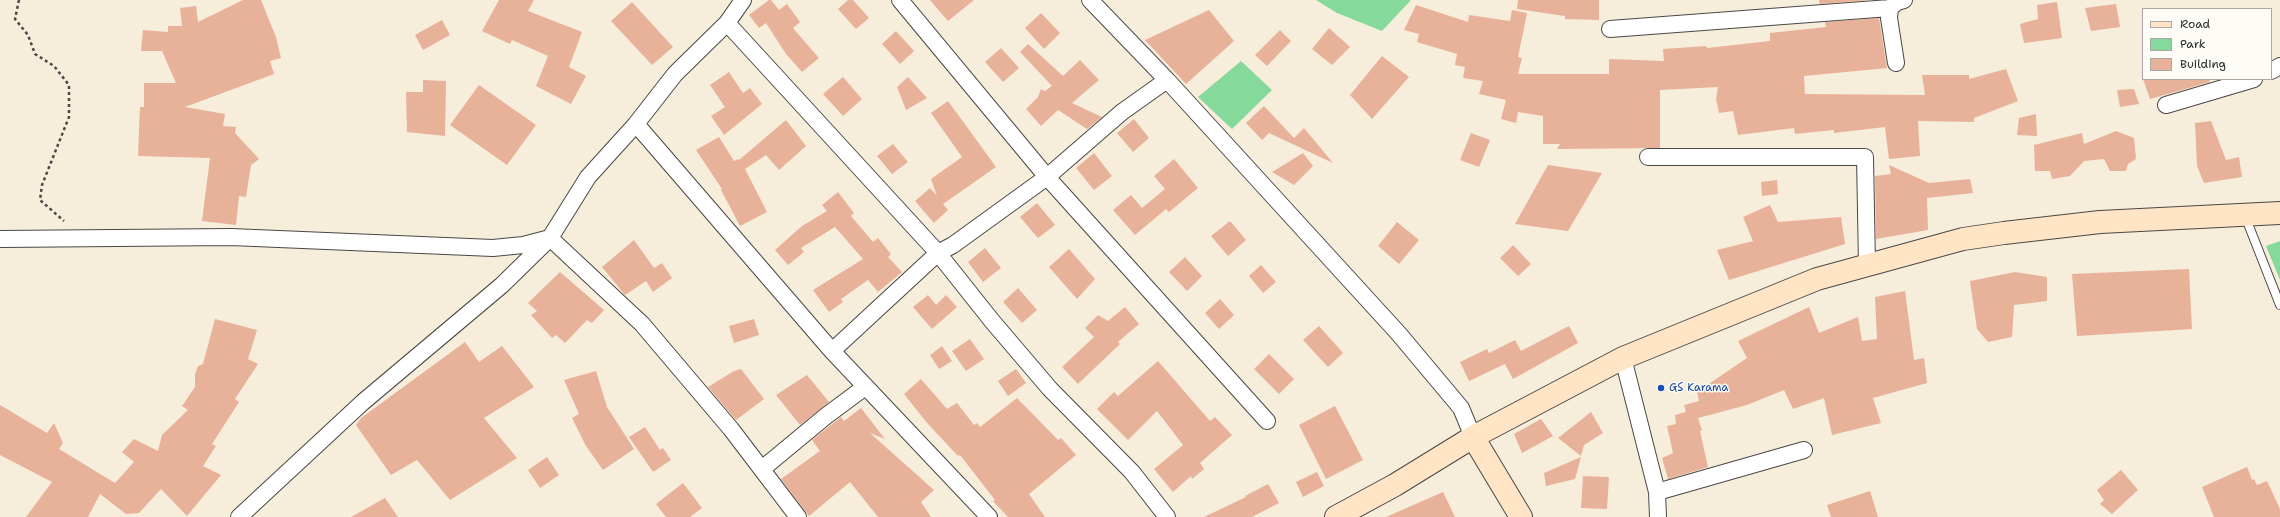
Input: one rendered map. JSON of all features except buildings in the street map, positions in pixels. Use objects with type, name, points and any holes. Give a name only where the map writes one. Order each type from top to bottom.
[{"type":"main road","points":[[1336,517],[1395,485],[1473,437],[1623,358],[1818,279],[1963,239],[2004,233],[2100,222],[2280,213]]},
{"type":"main road","points":[[1473,437],[1521,517]]},
{"type":"street","points":[[239,517],[363,402],[502,285],[550,238],[588,177],[636,124],[676,74],[727,23],[743,0]]},
{"type":"street","points":[[900,0],[1047,177],[1267,421]]},
{"type":"street","points":[[1090,0],[1167,80],[1399,334],[1461,408],[1473,437]]},
{"type":"street","points":[[1610,29],[1897,2]]},
{"type":"street","points":[[1896,63],[1889,18],[1897,2]]},
{"type":"street","points":[[727,23],[938,253],[992,321],[1050,389],[1132,472],[1167,517]]},
{"type":"street","points":[[832,351],[938,253],[953,245],[1047,177],[1122,112],[1167,80]]},
{"type":"street","points":[[2166,105],[2251,80]]},
{"type":"street","points":[[636,124],[832,351],[988,517]]},
{"type":"street","points":[[1648,157],[1865,157],[1867,265]]},
{"type":"street","points":[[0,239],[230,237],[493,248],[523,245],[550,238]]},
{"type":"street","points":[[550,238],[642,324],[731,429],[798,517]]},
{"type":"street","points":[[1623,358],[1657,492],[1658,517]]},
{"type":"street","points":[[762,470],[826,416],[865,387]]},
{"type":"street","points":[[1657,492],[1804,450]]},
{"type":"lane","points":[[2244,215],[2280,305]]},
{"type":"path","points":[[19,0],[15,19],[28,35],[36,54],[54,66],[69,85],[70,117],[42,185],[40,200],[87,238]]},
{"type":"green space","points":[[1316,0],[1411,0],[1382,31],[1337,13]]},
{"type":"green space","points":[[1241,61],[1272,90],[1232,129],[1198,97]]},
{"type":"green space","points":[[2280,241],[2280,280],[2266,246]]},
{"type":"place","name":"GS Karama","points":[[1661,388]]}]
